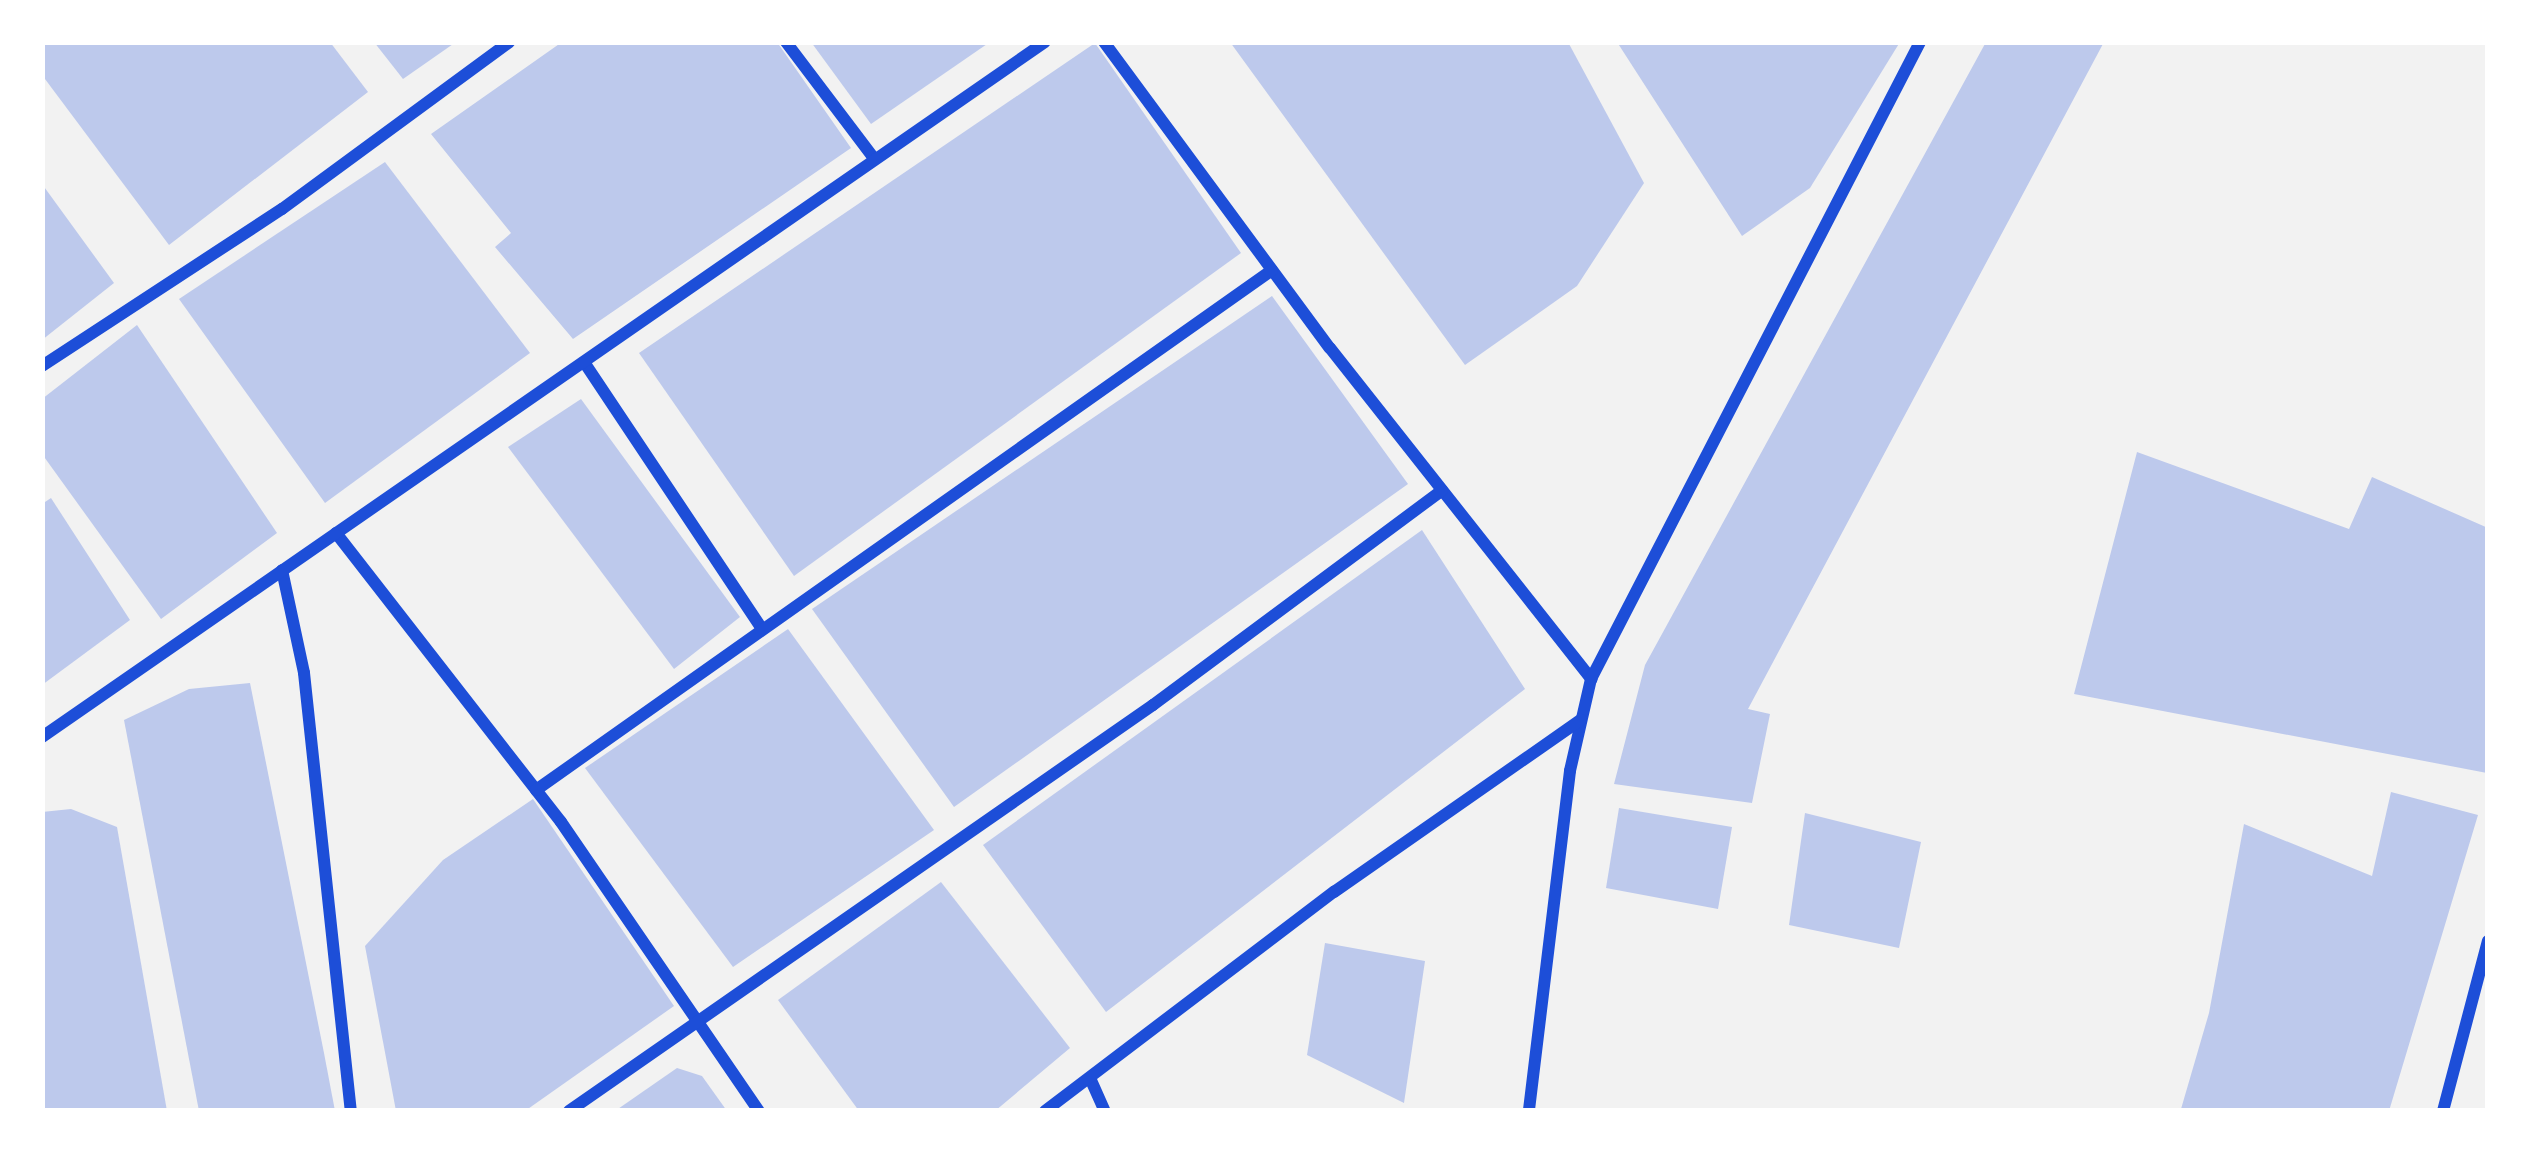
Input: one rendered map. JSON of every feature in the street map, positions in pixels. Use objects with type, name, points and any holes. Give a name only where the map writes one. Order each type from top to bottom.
[{"type":"street","points":[[42,366],[282,208],[509,42]]},
{"type":"street","points":[[786,42],[873,157]]},
{"type":"street","points":[[42,736],[1045,42]]},
{"type":"street","points":[[1104,42],[1272,270],[1591,680]]},
{"type":"street","points":[[1529,1111],[1591,680],[1920,42]]},
{"type":"street","points":[[536,790],[1272,270]]},
{"type":"street","points":[[584,362],[761,629]]},
{"type":"street","points":[[569,1111],[1153,705],[1442,490]]},
{"type":"street","points":[[336,533],[536,790],[700,1019],[759,1111]]},
{"type":"street","points":[[282,570],[304,673],[351,1111]]},
{"type":"street","points":[[1045,1111],[1334,892],[1582,719]]},
{"type":"street","points":[[2443,1111],[2488,941]]},
{"type":"street","points":[[1090,1078],[1105,1111]]},
{"type":"building","points":[[42,42],[330,42],[368,92],[169,245],[42,75]]},
{"type":"building","points":[[374,42],[456,42],[403,79]]},
{"type":"building","points":[[562,42],[777,42],[851,148],[573,339],[495,247],[511,233],[431,134]]},
{"type":"building","points":[[811,42],[990,42],[871,124]]},
{"type":"building","points":[[1230,42],[1568,42],[1644,183],[1577,286],[1465,365]]},
{"type":"building","points":[[1617,42],[1900,42],[1810,188],[1742,236]]},
{"type":"building","points":[[1986,42],[2104,42],[1748,709],[1770,714],[1752,803],[1614,784],[1645,665]]},
{"type":"building","points":[[1095,43],[1241,253],[794,576],[639,353]]},
{"type":"building","points":[[385,162],[530,353],[325,503],[179,299]]},
{"type":"building","points":[[42,184],[114,283],[42,340]]},
{"type":"building","points":[[1272,296],[1408,484],[954,807],[812,609]]},
{"type":"building","points":[[137,325],[277,533],[161,619],[42,454],[42,399]]},
{"type":"building","points":[[581,399],[740,617],[674,669],[508,447]]},
{"type":"building","points":[[2137,452],[2349,529],[2372,477],[2488,528],[2487,773],[2074,694]]},
{"type":"building","points":[[51,498],[130,620],[42,685],[42,504]]},
{"type":"building","points":[[1422,530],[1525,689],[1106,1012],[983,845]]},
{"type":"building","points":[[788,629],[934,830],[733,967],[585,768]]},
{"type":"building","points":[[250,683],[335,1111],[199,1111],[124,720],[189,689]]},
{"type":"building","points":[[2391,792],[2478,815],[2389,1111],[2181,1109],[2209,1013],[2244,824],[2372,876]]},
{"type":"building","points":[[533,799],[674,1006],[525,1111],[396,1111],[365,946],[443,860]]},
{"type":"building","points":[[1619,808],[1732,827],[1718,909],[1606,888]]},
{"type":"building","points":[[71,809],[117,827],[167,1111],[42,1111],[42,812]]},
{"type":"building","points":[[1805,813],[1921,842],[1899,948],[1789,925]]},
{"type":"building","points":[[941,882],[1070,1048],[995,1111],[859,1111],[778,1000]]},
{"type":"building","points":[[1325,943],[1425,961],[1404,1103],[1307,1055]]},
{"type":"building","points":[[677,1068],[702,1076],[727,1111],[615,1111]]}]
